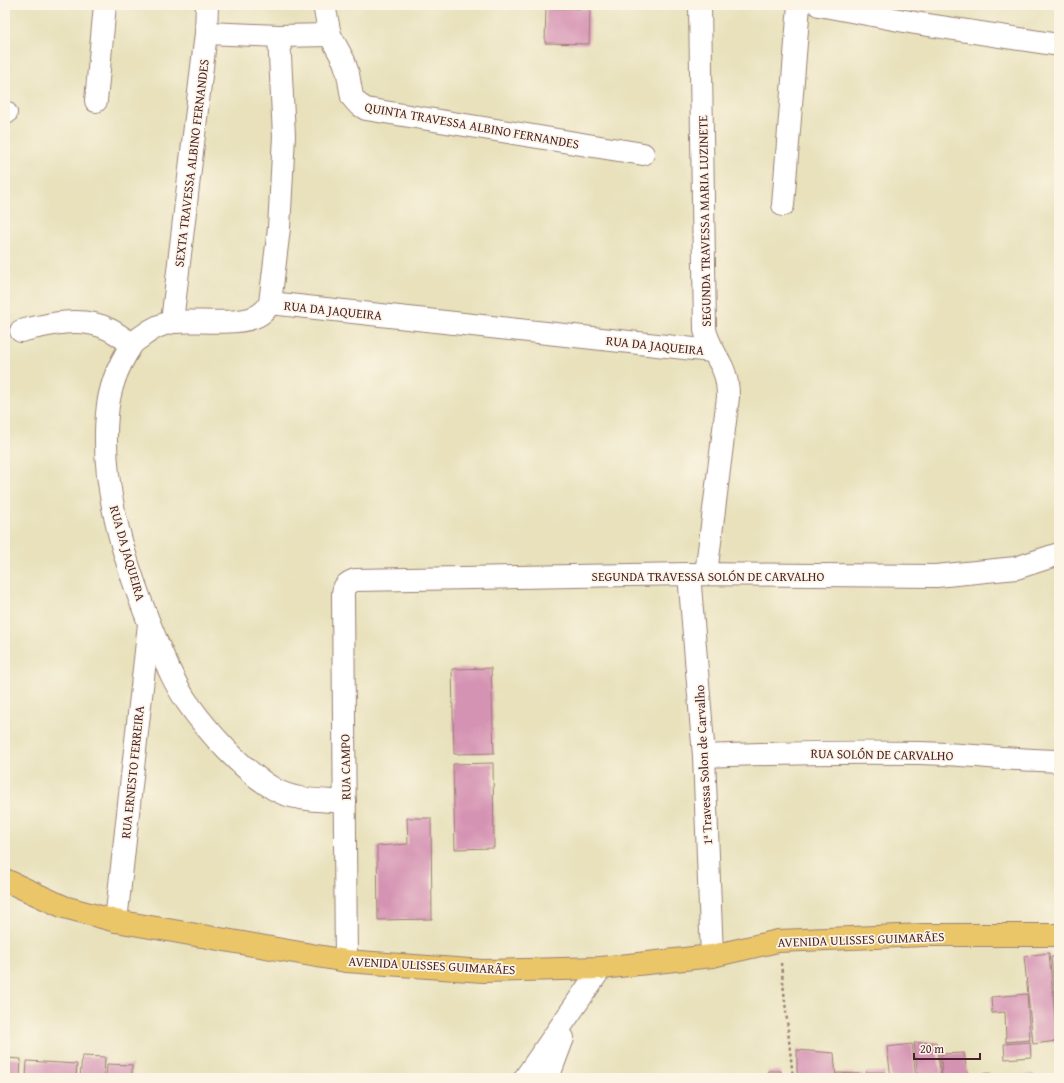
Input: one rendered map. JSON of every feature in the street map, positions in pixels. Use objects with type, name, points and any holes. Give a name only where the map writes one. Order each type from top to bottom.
[{"type":"main road","name":"AVENIDA ULISSES GUIMARÃES","points":[[5,880],[64,907],[116,921],[346,961],[483,971],[601,968],[712,956],[778,941],[924,935],[1059,935]]},
{"type":"street","points":[[96,101],[105,5]]},
{"type":"street","name":"SEXTA TRAVESSA ALBINO FERNANDES","points":[[172,322],[206,33],[207,5]]},
{"type":"street","name":"QUINTA TRAVESSA ALBINO FERNANDES","points":[[324,5],[330,35],[344,61],[352,97],[358,104],[366,109],[643,154]]},
{"type":"street","name":"SEGUNDA TRAVESSA MARIA LUZINETE","points":[[697,574],[728,397],[727,383],[723,368],[712,351],[708,341],[705,324],[700,5]]},
{"type":"street","points":[[783,204],[799,5]]},
{"type":"street","points":[[822,5],[915,14],[1059,45]]},
{"type":"street","points":[[206,33],[279,36],[330,35]]},
{"type":"street","points":[[270,304],[279,228],[284,136],[279,36]]},
{"type":"street","name":"RUA DA JAQUEIRA","points":[[345,802],[298,797],[275,789],[253,773],[206,726],[186,701],[171,674],[149,622],[121,540],[111,492],[106,445],[107,413],[112,386],[119,365],[132,344],[150,330],[172,322],[243,320],[264,312],[270,304],[712,351]]},
{"type":"street","points":[[21,331],[42,326],[79,322],[108,328],[132,344]]},
{"type":"street","name":"SEGUNDA TRAVESSA SOLÓN DE CARVALHO","points":[[355,580],[697,574],[936,576],[1016,568],[1059,554]]},
{"type":"street","name":"1ª Travessa Solon de Carvalho","points":[[697,574],[712,956]]},
{"type":"street","name":"RUA CAMPO","points":[[346,961],[342,595],[344,586],[355,580]]},
{"type":"street","name":"RUA ERNESTO FERREIRA","points":[[116,921],[149,622]]},
{"type":"street","name":"RUA SOLÓN DE CARVALHO","points":[[704,756],[787,753],[921,753],[1059,761]]},
{"type":"street","points":[[525,1078],[601,968]]},
{"type":"street","points":[[548,1078],[572,1011]]},
{"type":"path","points":[[778,941],[793,1078]]},
{"type":"building","points":[[546,8],[590,9],[589,44],[545,43]]},
{"type":"building","points":[[491,668],[494,753],[454,754],[452,669]]},
{"type":"building","points":[[493,763],[494,848],[455,849],[453,764]]},
{"type":"building","points":[[407,818],[431,818],[432,919],[378,920],[377,846],[408,844]]},
{"type":"building","points":[[1049,953],[1057,1041],[1033,1044],[1024,956]]},
{"type":"building","points":[[1059,956],[1059,1026],[1058,1027],[1051,957]]},
{"type":"building","points":[[1027,994],[1030,1040],[1006,1042],[1005,1012],[992,1013],[991,997]]},
{"type":"building","points":[[936,1042],[941,1074],[918,1077],[914,1043]]},
{"type":"building","points":[[1030,1042],[1031,1057],[1005,1059],[1004,1044]]},
{"type":"building","points":[[912,1044],[916,1078],[891,1078],[887,1047]]},
{"type":"building","points":[[797,1050],[834,1053],[836,1078],[797,1078]]},
{"type":"building","points":[[964,1053],[968,1078],[942,1078],[941,1054]]},
{"type":"building","points":[[82,1056],[105,1057],[104,1078],[80,1078]]},
{"type":"building","points":[[5,1058],[21,1059],[20,1078],[5,1078]]},
{"type":"building","points":[[27,1061],[77,1064],[76,1078],[26,1078]]},
{"type":"building","points":[[107,1064],[132,1065],[132,1078],[106,1078]]},
{"type":"building","points":[[768,1071],[781,1071],[781,1078],[768,1078]]},
{"type":"building","points":[[866,1072],[885,1072],[885,1078],[866,1078]]},
{"type":"building","points":[[837,1073],[863,1074],[863,1078],[837,1078]]},
{"type":"building","points":[[990,1073],[991,1078],[971,1078],[971,1075]]},
{"type":"building","points":[[1033,1074],[1034,1078],[1019,1078],[1019,1076]]},
{"type":"building","points":[[1059,1074],[1059,1078],[1039,1078],[1039,1077]]}]
